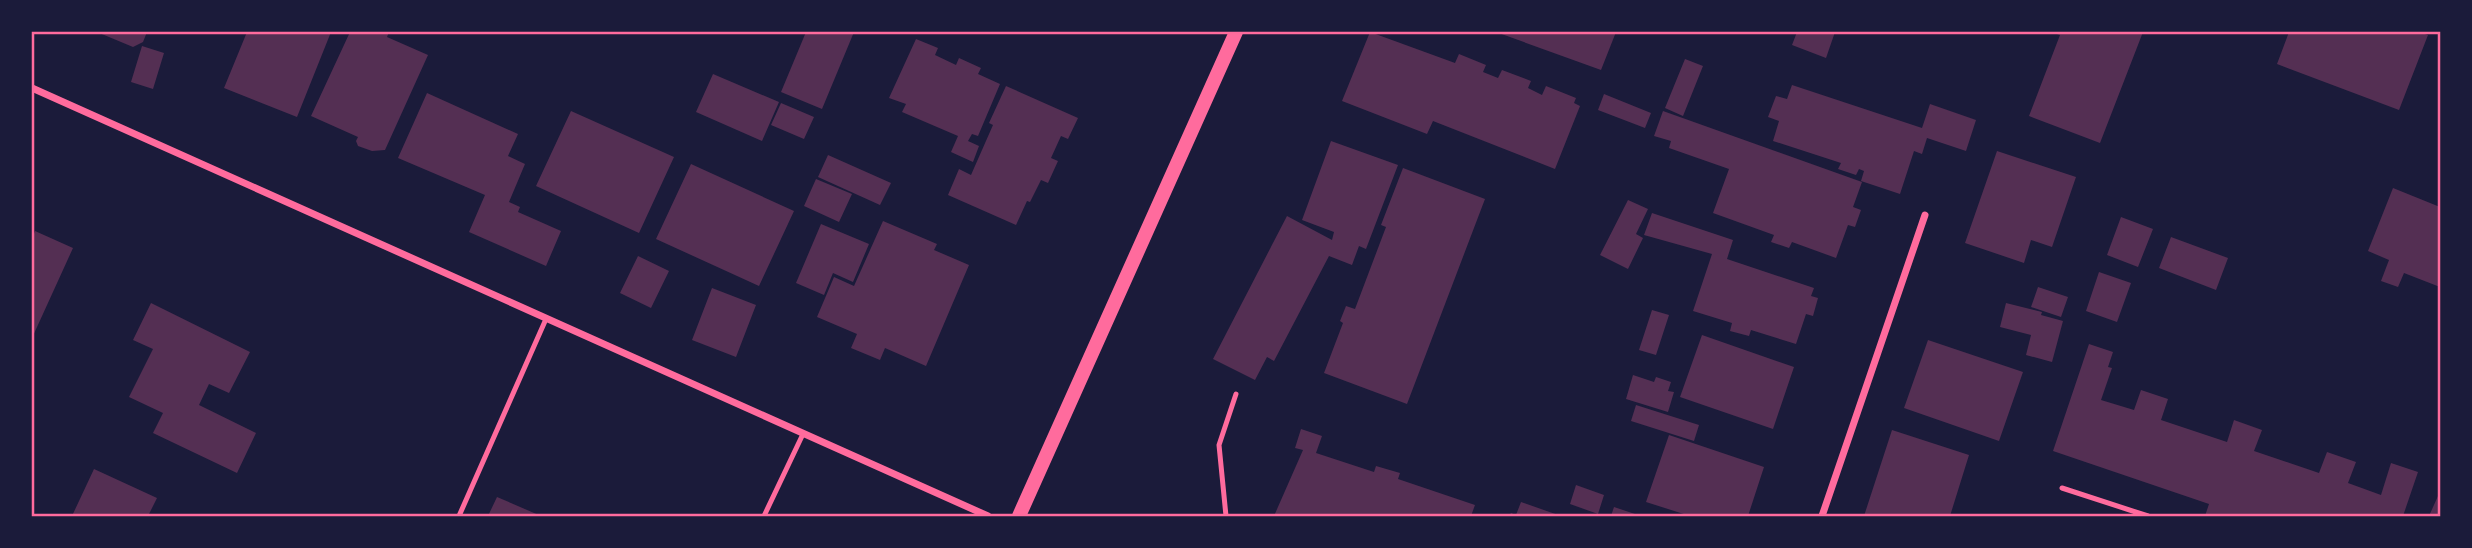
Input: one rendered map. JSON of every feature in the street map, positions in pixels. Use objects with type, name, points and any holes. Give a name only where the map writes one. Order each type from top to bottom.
[{"type":"main road","points":[[1019,516],[1236,32]]},
{"type":"street","points":[[32,88],[988,516]]},
{"type":"street","points":[[1822,516],[1925,215]]},
{"type":"lane","points":[[459,516],[546,319]]},
{"type":"lane","points":[[1226,516],[1219,445],[1236,394]]},
{"type":"lane","points":[[764,516],[803,434]]},
{"type":"lane","points":[[2062,488],[2148,516]]},
{"type":"building","points":[[97,32],[147,32],[143,42],[133,47]]},
{"type":"building","points":[[247,32],[331,32],[297,117],[224,88]]},
{"type":"building","points":[[350,32],[389,32],[387,37],[428,55],[385,150],[372,151],[358,146],[358,137],[311,116]]},
{"type":"building","points":[[806,32],[854,32],[822,109],[781,92]]},
{"type":"building","points":[[1370,32],[1455,63],[1459,54],[1486,65],[1483,72],[1498,78],[1502,70],[1531,81],[1528,88],[1542,95],[1546,86],[1576,98],[1574,103],[1580,106],[1555,169],[1433,121],[1427,134],[1342,101]]},
{"type":"building","points":[[1496,32],[1616,32],[1601,70]]},
{"type":"building","points":[[1797,32],[1835,32],[1826,58],[1792,45]]},
{"type":"building","points":[[2051,32],[2143,32],[2100,143],[2029,116],[2060,35]]},
{"type":"building","points":[[2289,32],[2419,32],[2428,35],[2399,110],[2277,64]]},
{"type":"building","points":[[916,39],[938,48],[935,55],[956,65],[959,58],[981,68],[978,74],[1000,84],[978,136],[972,134],[968,141],[979,146],[973,162],[951,152],[958,136],[902,112],[906,104],[889,98]]},
{"type":"building","points":[[142,46],[164,53],[153,89],[131,82]]},
{"type":"building","points":[[1685,59],[1703,66],[1683,116],[1665,108]]},
{"type":"building","points":[[713,74],[779,102],[762,141],[696,112]]},
{"type":"building","points":[[1792,85],[1922,128],[1930,104],[1976,120],[1966,151],[1927,138],[1922,154],[1914,151],[1900,194],[1861,181],[1864,171],[1859,169],[1856,175],[1838,169],[1841,163],[1773,141],[1779,121],[1768,117],[1776,96],[1787,99]]},
{"type":"building","points":[[1006,86],[1078,118],[1068,139],[1061,136],[1051,158],[1058,161],[1048,183],[1041,180],[1016,225],[948,195],[959,169],[971,175],[993,125],[989,123]]},
{"type":"building","points":[[427,93],[518,134],[508,156],[525,164],[509,202],[520,207],[518,212],[561,231],[546,266],[469,232],[485,195],[398,158]]},
{"type":"building","points":[[1604,94],[1651,113],[1645,128],[1598,110]]},
{"type":"building","points":[[781,103],[814,117],[804,139],[771,125]]},
{"type":"building","points":[[571,111],[674,157],[639,233],[536,186]]},
{"type":"building","points":[[1663,111],[1862,182],[1853,207],[1861,210],[1855,227],[1848,225],[1836,258],[1792,242],[1789,248],[1771,242],[1774,235],[1713,213],[1729,169],[1669,148],[1671,141],[1654,136]]},
{"type":"building","points":[[1331,141],[1398,165],[1366,249],[1359,246],[1352,265],[1329,256],[1274,361],[1267,357],[1255,380],[1213,359],[1287,216],[1332,240],[1334,232],[1302,220]]},
{"type":"building","points":[[1997,151],[2076,177],[2052,247],[2031,240],[2024,263],[1965,243]]},
{"type":"building","points":[[828,155],[891,183],[880,205],[818,177]]},
{"type":"building","points":[[691,164],[794,211],[759,286],[656,239]]},
{"type":"building","points":[[1403,168],[1485,199],[1407,404],[1324,373],[1343,323],[1340,321],[1346,306],[1355,309],[1386,227],[1381,225]]},
{"type":"building","points":[[816,179],[852,194],[839,222],[804,206]]},
{"type":"building","points":[[2393,188],[2440,207],[2440,287],[2404,273],[2398,287],[2381,281],[2389,260],[2368,251]]},
{"type":"building","points":[[1628,200],[1648,209],[1636,234],[1643,238],[1628,269],[1600,255]]},
{"type":"building","points":[[1652,213],[1733,240],[1727,259],[1814,288],[1811,296],[1818,298],[1813,316],[1806,314],[1796,344],[1751,330],[1749,336],[1730,331],[1732,323],[1693,311],[1712,254],[1644,235]]},
{"type":"building","points":[[2121,217],[2153,229],[2138,267],[2107,255]]},
{"type":"building","points":[[883,221],[937,244],[934,250],[969,265],[926,366],[885,348],[880,360],[851,348],[857,334],[817,317],[834,277],[854,286]]},
{"type":"building","points":[[821,224],[869,244],[853,282],[833,273],[824,295],[796,283]]},
{"type":"building","points":[[35,231],[73,248],[32,338],[32,239]]},
{"type":"building","points":[[2171,237],[2228,258],[2216,290],[2159,268]]},
{"type":"building","points":[[638,256],[669,271],[651,308],[620,293]]},
{"type":"building","points":[[2099,272],[2131,283],[2117,322],[2086,311]]},
{"type":"building","points":[[2038,287],[2068,297],[2061,317],[2031,307]]},
{"type":"building","points":[[712,288],[756,305],[736,357],[692,340]]},
{"type":"building","points":[[151,303],[250,352],[229,393],[209,384],[199,405],[256,433],[237,473],[153,433],[163,413],[129,397],[153,349],[133,340]]},
{"type":"building","points":[[2006,303],[2042,312],[2041,315],[2063,321],[2052,362],[2026,355],[2031,335],[2000,327]]},
{"type":"building","points":[[1652,310],[1669,315],[1656,355],[1639,350]]},
{"type":"building","points":[[1702,335],[1794,367],[1773,429],[1680,397]]},
{"type":"building","points":[[1928,340],[2023,372],[1999,441],[1904,408]]},
{"type":"building","points":[[2089,344],[2113,352],[2108,367],[2112,368],[2101,400],[2134,410],[2141,390],[2168,399],[2161,420],[2227,442],[2234,420],[2262,430],[2254,451],[2319,473],[2327,452],[2356,462],[2348,483],[2381,495],[2391,463],[2418,472],[2403,516],[2205,516],[2209,504],[2053,451]]},
{"type":"building","points":[[1633,375],[1654,382],[1656,377],[1671,382],[1668,391],[1674,392],[1668,412],[1626,399]]},
{"type":"building","points":[[1636,405],[1699,425],[1694,441],[1631,421]]},
{"type":"building","points":[[1301,429],[1322,436],[1316,453],[1374,472],[1376,466],[1400,473],[1398,479],[1475,505],[1471,516],[1274,516],[1303,450],[1295,448]]},
{"type":"building","points":[[1892,430],[1969,455],[1950,516],[1864,516]]},
{"type":"building","points":[[1669,435],[1764,467],[1748,516],[1690,516],[1646,502]]},
{"type":"building","points":[[94,469],[157,498],[148,516],[72,516]]},
{"type":"building","points":[[1576,485],[1604,495],[1598,514],[1570,504]]},
{"type":"building","points":[[2438,496],[2440,516],[2429,516]]},
{"type":"building","points":[[497,497],[541,516],[488,516]]},
{"type":"building","points":[[1521,502],[1561,516],[1509,516],[1511,513],[1516,515]]},
{"type":"building","points":[[1614,507],[1641,516],[1611,516]]}]
